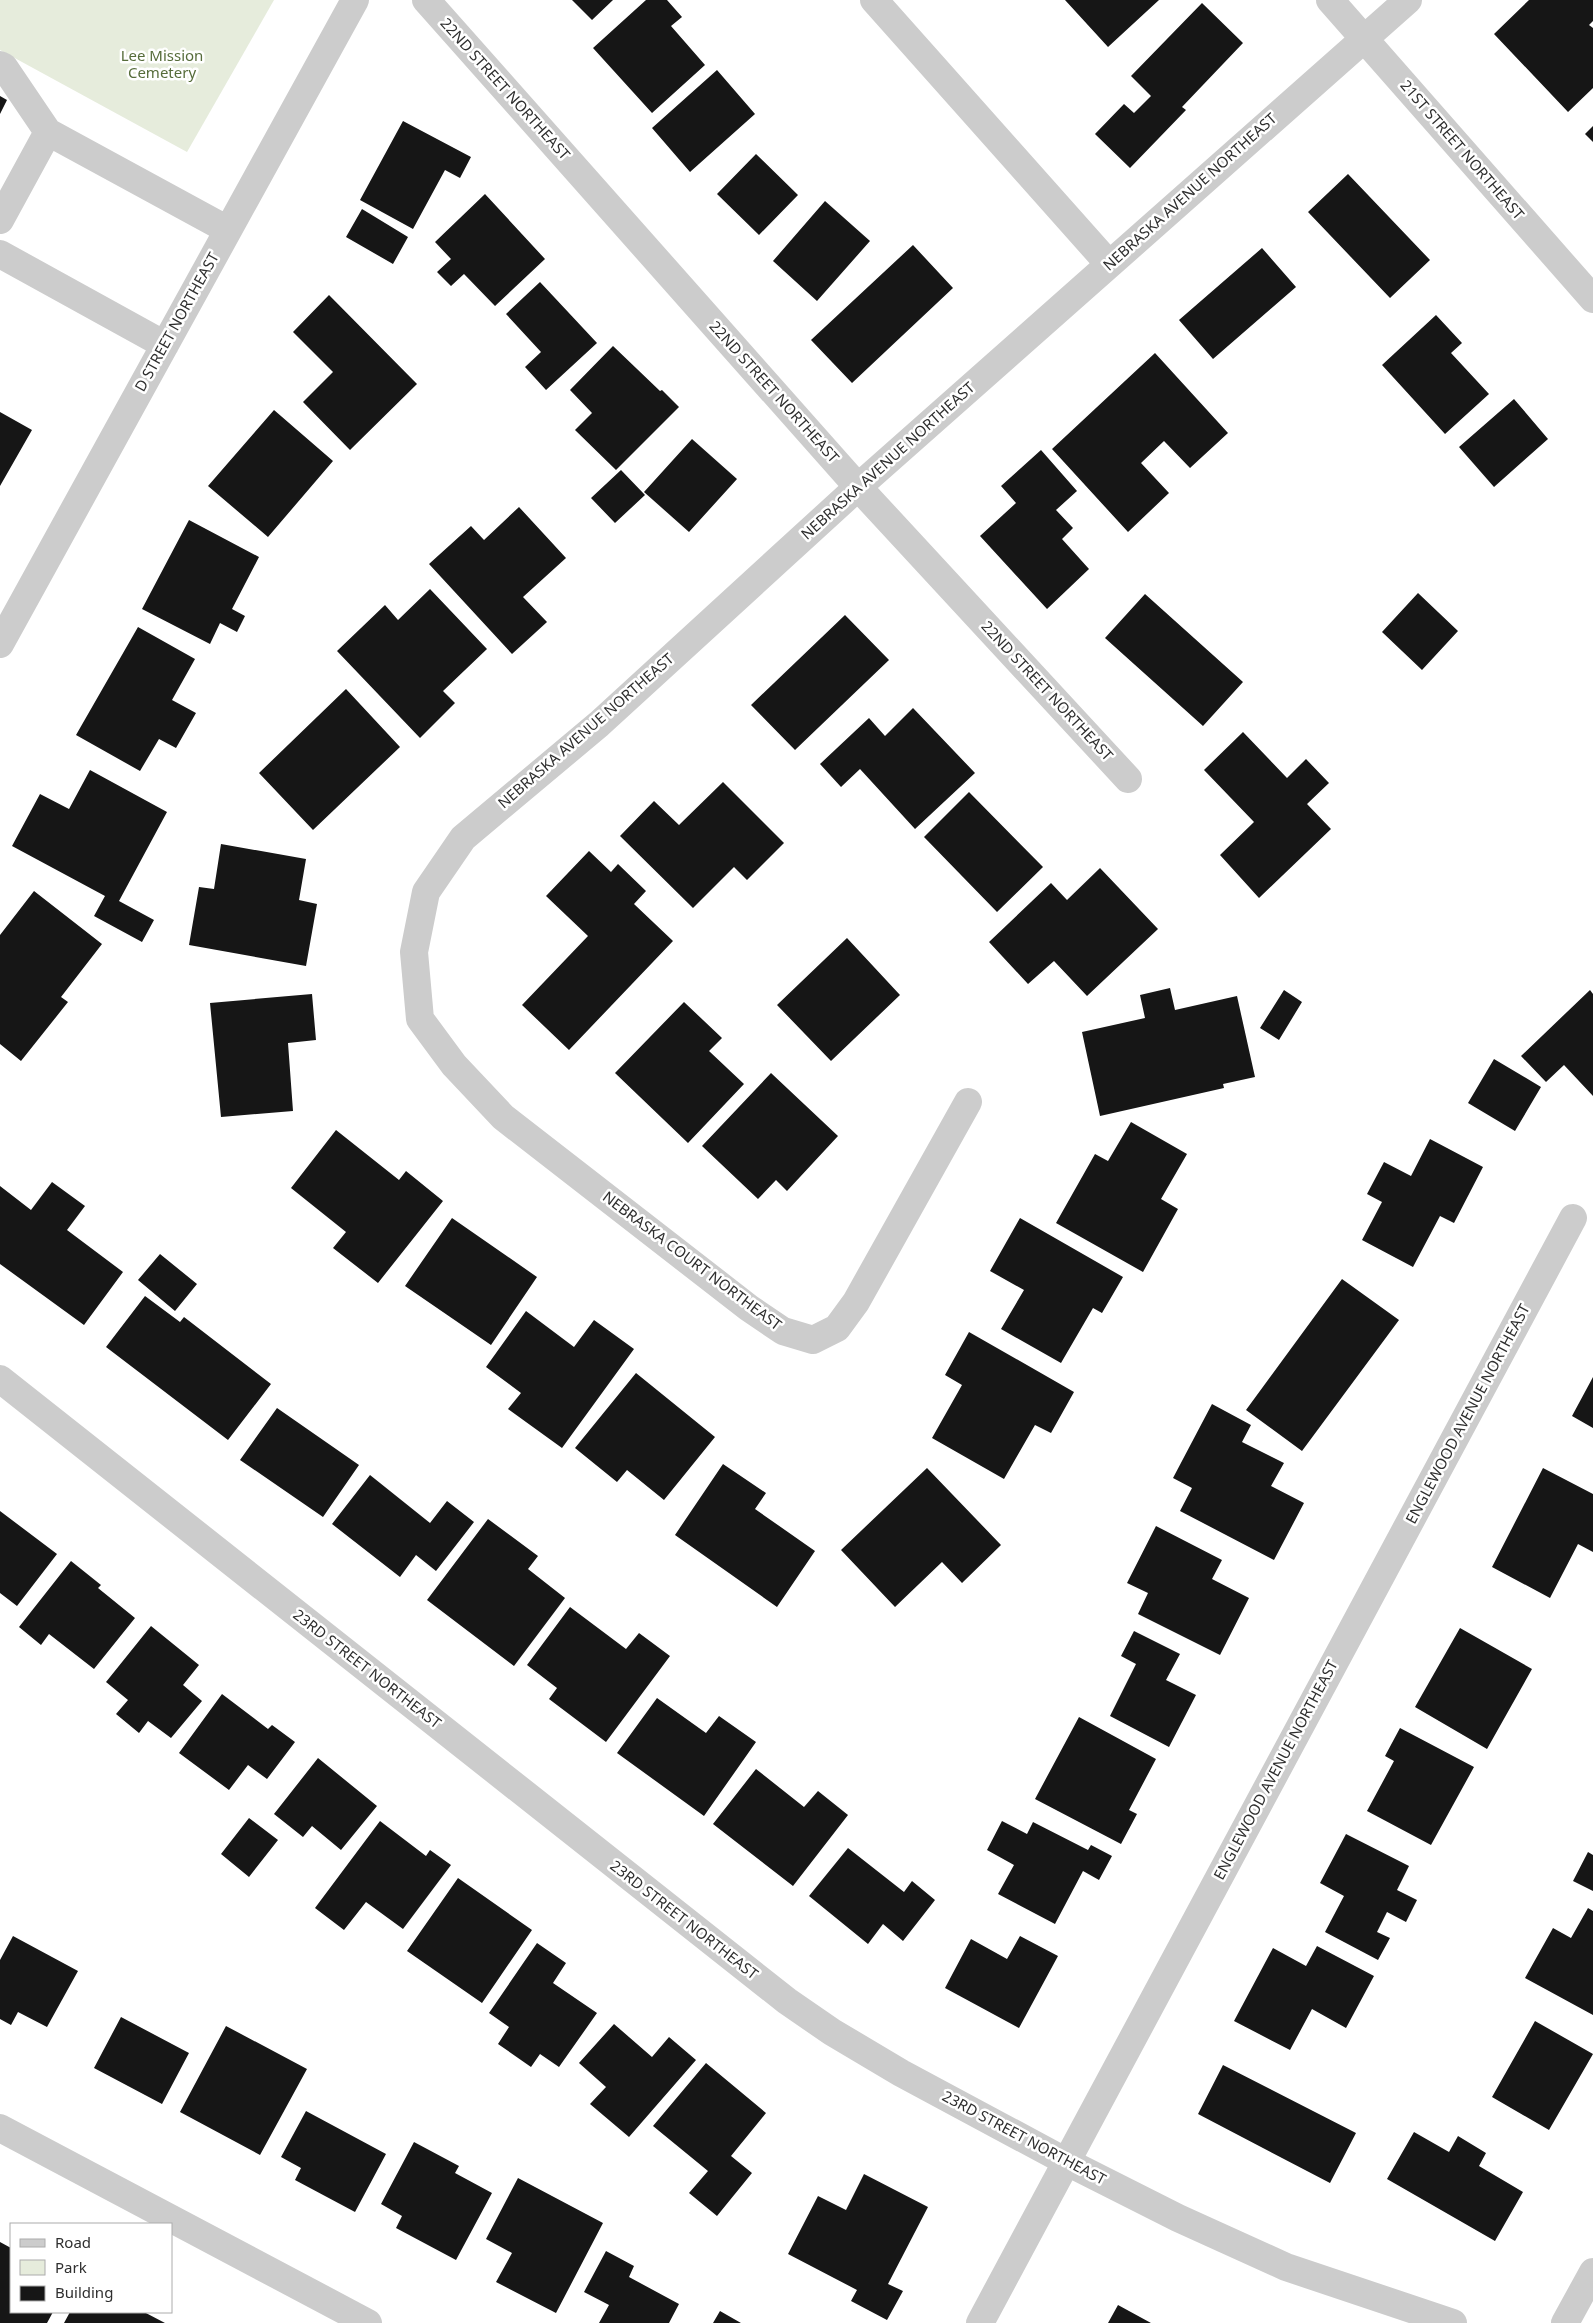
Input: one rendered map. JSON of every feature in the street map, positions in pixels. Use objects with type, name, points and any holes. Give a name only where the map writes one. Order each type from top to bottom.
[{"type":"street","name":"D STREET NORTHEAST","points":[[0,644],[10,601],[165,345],[355,0]]},
{"type":"street","name":"22ND STREET NORTHEAST","points":[[426,0],[858,487],[1128,779]]},
{"type":"street","points":[[874,0],[1109,264]]},
{"type":"street","name":"21ST STREET NORTHEAST","points":[[1330,0],[1593,299]]},
{"type":"street","name":"NEBRASKA AVENUE NORTHEAST","points":[[414,952],[426,892],[463,838],[598,724],[858,487],[1408,0]]},
{"type":"street","points":[[0,65],[4,68],[48,132],[228,230]]},
{"type":"street","points":[[0,220],[48,132]]},
{"type":"street","points":[[0,254],[165,345]]},
{"type":"street","name":"NEBRASKA COURT NORTHEAST","points":[[414,952],[420,1020],[454,1065],[503,1116],[749,1308],[783,1331],[813,1340],[837,1328],[856,1302],[968,1102]]},
{"type":"street","name":"ENGLEWOOD AVENUE NORTHEAST","points":[[980,2323],[1572,1218]]},
{"type":"street","name":"23RD STREET NORTHEAST","points":[[0,1379],[787,2001],[832,2032],[901,2073],[1066,2162],[1286,2267],[1453,2323]]},
{"type":"street","points":[[0,2128],[368,2323]]},
{"type":"street","points":[[1565,2323],[1593,2272]]},
{"type":"green space","name":"Lee Mission Cemetery","points":[[0,0],[274,0],[187,152],[0,50]]},
{"type":"building","points":[[572,0],[613,0],[592,20]]},
{"type":"building","points":[[646,0],[667,0],[682,17],[671,26],[705,65],[652,113],[593,48]]},
{"type":"building","points":[[1065,0],[1159,0],[1108,47]]},
{"type":"building","points":[[1529,0],[1593,0],[1593,21],[1589,25],[1593,28],[1593,88],[1568,112],[1494,34]]},
{"type":"building","points":[[1202,3],[1243,43],[1182,107],[1186,110],[1130,168],[1095,134],[1124,104],[1134,113],[1151,96],[1131,76]]},
{"type":"building","points":[[717,70],[755,114],[690,172],[652,128]]},
{"type":"building","points":[[0,96],[7,100],[0,114]]},
{"type":"building","points":[[403,121],[471,157],[460,178],[445,170],[413,229],[360,200]]},
{"type":"building","points":[[1593,126],[1593,142],[1585,134]]},
{"type":"building","points":[[756,154],[798,195],[759,235],[717,194]]},
{"type":"building","points":[[1348,174],[1430,260],[1390,298],[1308,212]]},
{"type":"building","points":[[485,194],[545,259],[495,306],[464,274],[451,286],[437,272],[451,259],[435,242]]},
{"type":"building","points":[[825,201],[870,241],[817,301],[773,261]]},
{"type":"building","points":[[362,209],[408,237],[393,264],[346,237]]},
{"type":"building","points":[[913,245],[953,288],[852,383],[811,340]]},
{"type":"building","points":[[1262,248],[1296,287],[1213,359],[1179,320]]},
{"type":"building","points":[[540,282],[597,343],[546,390],[525,367],[541,352],[506,314]]},
{"type":"building","points":[[329,295],[417,384],[350,450],[303,402],[333,372],[293,332]]},
{"type":"building","points":[[1436,315],[1462,343],[1451,353],[1489,394],[1445,434],[1382,365]]},
{"type":"building","points":[[613,346],[679,407],[616,470],[575,430],[592,413],[570,390]]},
{"type":"building","points":[[1155,353],[1228,433],[1190,468],[1164,441],[1141,463],[1169,493],[1128,532],[1052,449]]},
{"type":"building","points":[[1514,399],[1548,439],[1494,487],[1459,447]]},
{"type":"building","points":[[274,410],[333,461],[268,537],[208,486]]},
{"type":"building","points":[[0,412],[32,430],[0,486]]},
{"type":"building","points":[[692,439],[737,479],[689,532],[644,492]]},
{"type":"building","points":[[1041,450],[1077,491],[1056,510],[1073,528],[1062,539],[1089,569],[1047,609],[980,536],[1016,503],[1001,486]]},
{"type":"building","points":[[621,470],[645,495],[615,523],[591,498]]},
{"type":"building","points":[[519,507],[566,558],[523,597],[547,622],[512,654],[429,564],[471,526],[484,540]]},
{"type":"building","points":[[189,520],[259,557],[232,609],[245,616],[237,632],[220,623],[210,644],[142,609]]},
{"type":"building","points":[[430,589],[487,649],[443,691],[455,703],[420,738],[337,651],[385,605],[398,620]]},
{"type":"building","points":[[1418,593],[1458,631],[1422,670],[1382,632]]},
{"type":"building","points":[[1145,594],[1243,682],[1203,726],[1105,638]]},
{"type":"building","points":[[845,615],[889,660],[795,750],[751,705]]},
{"type":"building","points":[[138,627],[195,659],[172,700],[196,713],[176,748],[159,739],[140,771],[76,735]]},
{"type":"building","points":[[346,689],[400,747],[313,830],[259,773]]},
{"type":"building","points":[[913,708],[975,773],[915,829],[860,769],[841,787],[820,764],[869,718],[885,736]]},
{"type":"building","points":[[1243,732],[1287,778],[1306,759],[1329,783],[1307,804],[1331,829],[1259,898],[1220,855],[1254,822],[1204,770]]},
{"type":"building","points":[[90,770],[167,812],[119,901],[154,920],[142,942],[94,916],[105,896],[12,846],[40,794],[69,809]]},
{"type":"building","points":[[723,782],[784,843],[747,880],[734,867],[693,908],[620,836],[654,801],[679,825]]},
{"type":"building","points":[[969,792],[1043,867],[997,912],[924,837]]},
{"type":"building","points":[[221,844],[306,859],[299,900],[317,904],[306,966],[189,945],[199,887],[214,889]]},
{"type":"building","points":[[589,851],[611,872],[618,864],[646,891],[634,904],[673,941],[569,1050],[522,1005],[588,936],[546,896]]},
{"type":"building","points":[[1100,868],[1158,929],[1087,996],[1054,961],[1028,984],[989,942],[1051,883],[1067,900]]},
{"type":"building","points":[[34,891],[102,944],[61,997],[68,1002],[21,1061],[0,1044],[0,935]]},
{"type":"building","points":[[847,938],[900,995],[831,1061],[777,1005]]},
{"type":"building","points":[[1170,988],[1175,1010],[1237,996],[1255,1077],[1223,1084],[1224,1088],[1100,1116],[1082,1032],[1145,1018],[1140,995]]},
{"type":"building","points":[[1284,990],[1302,1002],[1279,1040],[1260,1028]]},
{"type":"building","points":[[1590,990],[1593,994],[1593,1096],[1564,1065],[1546,1082],[1521,1056]]},
{"type":"building","points":[[312,994],[316,1040],[288,1043],[293,1111],[221,1117],[210,1003]]},
{"type":"building","points":[[684,1002],[722,1038],[709,1051],[744,1084],[688,1143],[615,1073]]},
{"type":"building","points":[[1494,1059],[1541,1087],[1515,1131],[1468,1103]]},
{"type":"building","points":[[771,1073],[838,1136],[787,1191],[776,1180],[758,1199],[702,1146]]},
{"type":"building","points":[[1131,1122],[1187,1154],[1161,1199],[1178,1209],[1143,1272],[1056,1223],[1095,1154],[1108,1161]]},
{"type":"building","points":[[336,1130],[399,1180],[406,1171],[443,1201],[378,1283],[333,1248],[346,1232],[291,1188]]},
{"type":"building","points":[[1430,1139],[1483,1167],[1454,1223],[1440,1216],[1413,1267],[1362,1240],[1382,1202],[1367,1194],[1384,1162],[1411,1176]]},
{"type":"building","points":[[52,1182],[85,1206],[67,1230],[123,1272],[84,1325],[0,1264],[0,1186],[31,1210]]},
{"type":"building","points":[[452,1218],[537,1277],[491,1345],[405,1286]]},
{"type":"building","points":[[1020,1218],[1123,1277],[1102,1313],[1093,1308],[1061,1363],[1001,1329],[1024,1290],[990,1271]]},
{"type":"building","points":[[160,1254],[197,1284],[175,1311],[138,1280]]},
{"type":"building","points":[[1342,1279],[1399,1320],[1302,1451],[1246,1410]]},
{"type":"building","points":[[145,1296],[180,1322],[184,1317],[271,1384],[228,1440],[106,1347]]},
{"type":"building","points":[[526,1311],[574,1347],[594,1320],[634,1349],[562,1448],[508,1409],[521,1393],[486,1367]]},
{"type":"building","points":[[969,1332],[1074,1392],[1051,1433],[1035,1425],[1004,1479],[932,1438],[962,1385],[945,1375]]},
{"type":"building","points":[[636,1373],[715,1437],[664,1500],[627,1470],[617,1482],[575,1448]]},
{"type":"building","points":[[1593,1377],[1593,1428],[1572,1416]]},
{"type":"building","points":[[1212,1404],[1251,1425],[1242,1442],[1284,1463],[1271,1486],[1304,1503],[1274,1560],[1180,1511],[1192,1488],[1173,1478]]},
{"type":"building","points":[[277,1408],[359,1465],[323,1517],[240,1460]]},
{"type":"building","points":[[723,1464],[766,1493],[755,1509],[815,1551],[777,1607],[675,1535]]},
{"type":"building","points":[[927,1468],[1001,1545],[962,1583],[942,1562],[895,1607],[841,1550]]},
{"type":"building","points":[[1543,1468],[1593,1494],[1593,1552],[1578,1544],[1550,1598],[1492,1567]]},
{"type":"building","points":[[370,1475],[430,1523],[447,1501],[474,1522],[436,1571],[416,1555],[400,1577],[332,1524]]},
{"type":"building","points":[[0,1511],[57,1554],[17,1606],[0,1593]]},
{"type":"building","points":[[488,1519],[538,1556],[528,1569],[565,1598],[514,1666],[427,1600]]},
{"type":"building","points":[[1156,1526],[1222,1560],[1212,1579],[1249,1598],[1220,1655],[1138,1614],[1148,1593],[1127,1583]]},
{"type":"building","points":[[71,1561],[101,1585],[98,1588],[135,1618],[94,1669],[49,1634],[41,1645],[19,1627]]},
{"type":"building","points":[[570,1607],[626,1649],[639,1633],[670,1656],[606,1742],[549,1699],[557,1688],[527,1665]]},
{"type":"building","points":[[151,1626],[199,1665],[183,1685],[202,1701],[171,1738],[148,1721],[139,1733],[116,1714],[128,1700],[106,1682]]},
{"type":"building","points":[[1460,1628],[1532,1669],[1487,1749],[1415,1707]]},
{"type":"building","points":[[1134,1631],[1180,1654],[1166,1680],[1196,1695],[1169,1747],[1110,1716],[1136,1664],[1121,1656]]},
{"type":"building","points":[[222,1694],[268,1729],[272,1725],[295,1742],[267,1779],[248,1765],[229,1790],[179,1753]]},
{"type":"building","points":[[657,1698],[706,1733],[719,1716],[756,1742],[704,1816],[617,1753]]},
{"type":"building","points":[[1079,1717],[1156,1759],[1129,1810],[1137,1814],[1121,1844],[1035,1799]]},
{"type":"building","points":[[1400,1728],[1474,1767],[1431,1845],[1367,1811],[1394,1761],[1385,1756]]},
{"type":"building","points":[[318,1758],[377,1806],[341,1850],[312,1826],[303,1837],[274,1814]]},
{"type":"building","points":[[756,1769],[804,1807],[818,1791],[848,1815],[793,1886],[713,1824]]},
{"type":"building","points":[[249,1818],[278,1840],[249,1877],[221,1854]]},
{"type":"building","points":[[380,1821],[426,1856],[430,1850],[451,1865],[403,1929],[366,1902],[344,1930],[315,1908]]},
{"type":"building","points":[[1002,1821],[1027,1834],[1033,1822],[1088,1850],[1091,1845],[1112,1856],[1099,1880],[1083,1871],[1055,1924],[998,1894],[1014,1865],[987,1850]]},
{"type":"building","points":[[1346,1834],[1409,1866],[1397,1890],[1417,1900],[1406,1922],[1387,1912],[1377,1932],[1390,1938],[1378,1960],[1325,1932],[1344,1896],[1320,1883]]},
{"type":"building","points":[[848,1848],[904,1892],[912,1881],[935,1900],[903,1941],[883,1924],[868,1944],[809,1896]]},
{"type":"building","points":[[1588,1852],[1593,1855],[1593,1891],[1573,1881]]},
{"type":"building","points":[[458,1878],[532,1930],[482,2003],[407,1951]]},
{"type":"building","points":[[1588,1908],[1593,1911],[1593,2015],[1525,1978],[1553,1928],[1571,1938]]},
{"type":"building","points":[[13,1936],[78,1971],[47,2027],[18,2012],[11,2025],[0,2019],[0,1960]]},
{"type":"building","points":[[1020,1936],[1058,1956],[1019,2028],[945,1988],[971,1939],[1007,1959]]},
{"type":"building","points":[[537,1943],[566,1963],[553,1983],[597,2013],[559,2067],[540,2054],[531,2067],[498,2044],[509,2027],[489,2013]]},
{"type":"building","points":[[1317,1946],[1374,1976],[1346,2028],[1312,2009],[1290,2050],[1234,2021],[1273,1948],[1306,1966]]},
{"type":"building","points":[[121,2017],[189,2053],[162,2104],[94,2068]]},
{"type":"building","points":[[1535,2021],[1593,2054],[1549,2130],[1492,2097]]},
{"type":"building","points":[[614,2024],[652,2057],[669,2037],[696,2060],[629,2137],[590,2104],[606,2087],[579,2063]]},
{"type":"building","points":[[226,2026],[307,2069],[260,2155],[180,2112]]},
{"type":"building","points":[[706,2063],[766,2113],[731,2156],[752,2173],[717,2216],[689,2193],[708,2171],[653,2126]]},
{"type":"building","points":[[1223,2065],[1356,2133],[1330,2183],[1198,2114]]},
{"type":"building","points":[[306,2111],[386,2154],[355,2212],[295,2180],[301,2168],[281,2157]]},
{"type":"building","points":[[1414,2132],[1449,2152],[1458,2136],[1486,2153],[1479,2166],[1523,2192],[1495,2241],[1387,2179]]},
{"type":"building","points":[[414,2142],[459,2166],[455,2173],[492,2193],[456,2260],[396,2228],[402,2216],[381,2204]]},
{"type":"building","points":[[864,2174],[928,2207],[888,2284],[903,2291],[887,2320],[851,2301],[857,2290],[788,2254],[818,2196],[846,2210]]},
{"type":"building","points":[[518,2178],[603,2223],[556,2313],[496,2282],[512,2253],[486,2239]]},
{"type":"building","points":[[0,2242],[10,2247],[10,2313],[52,2313],[47,2323],[0,2323]]},
{"type":"building","points":[[606,2251],[634,2266],[629,2277],[679,2304],[669,2323],[599,2323],[609,2305],[584,2292]]},
{"type":"building","points":[[1118,2305],[1151,2323],[1108,2323]]},
{"type":"building","points":[[720,2311],[741,2323],[713,2323]]},
{"type":"building","points":[[69,2313],[146,2313],[165,2323],[64,2323]]}]
